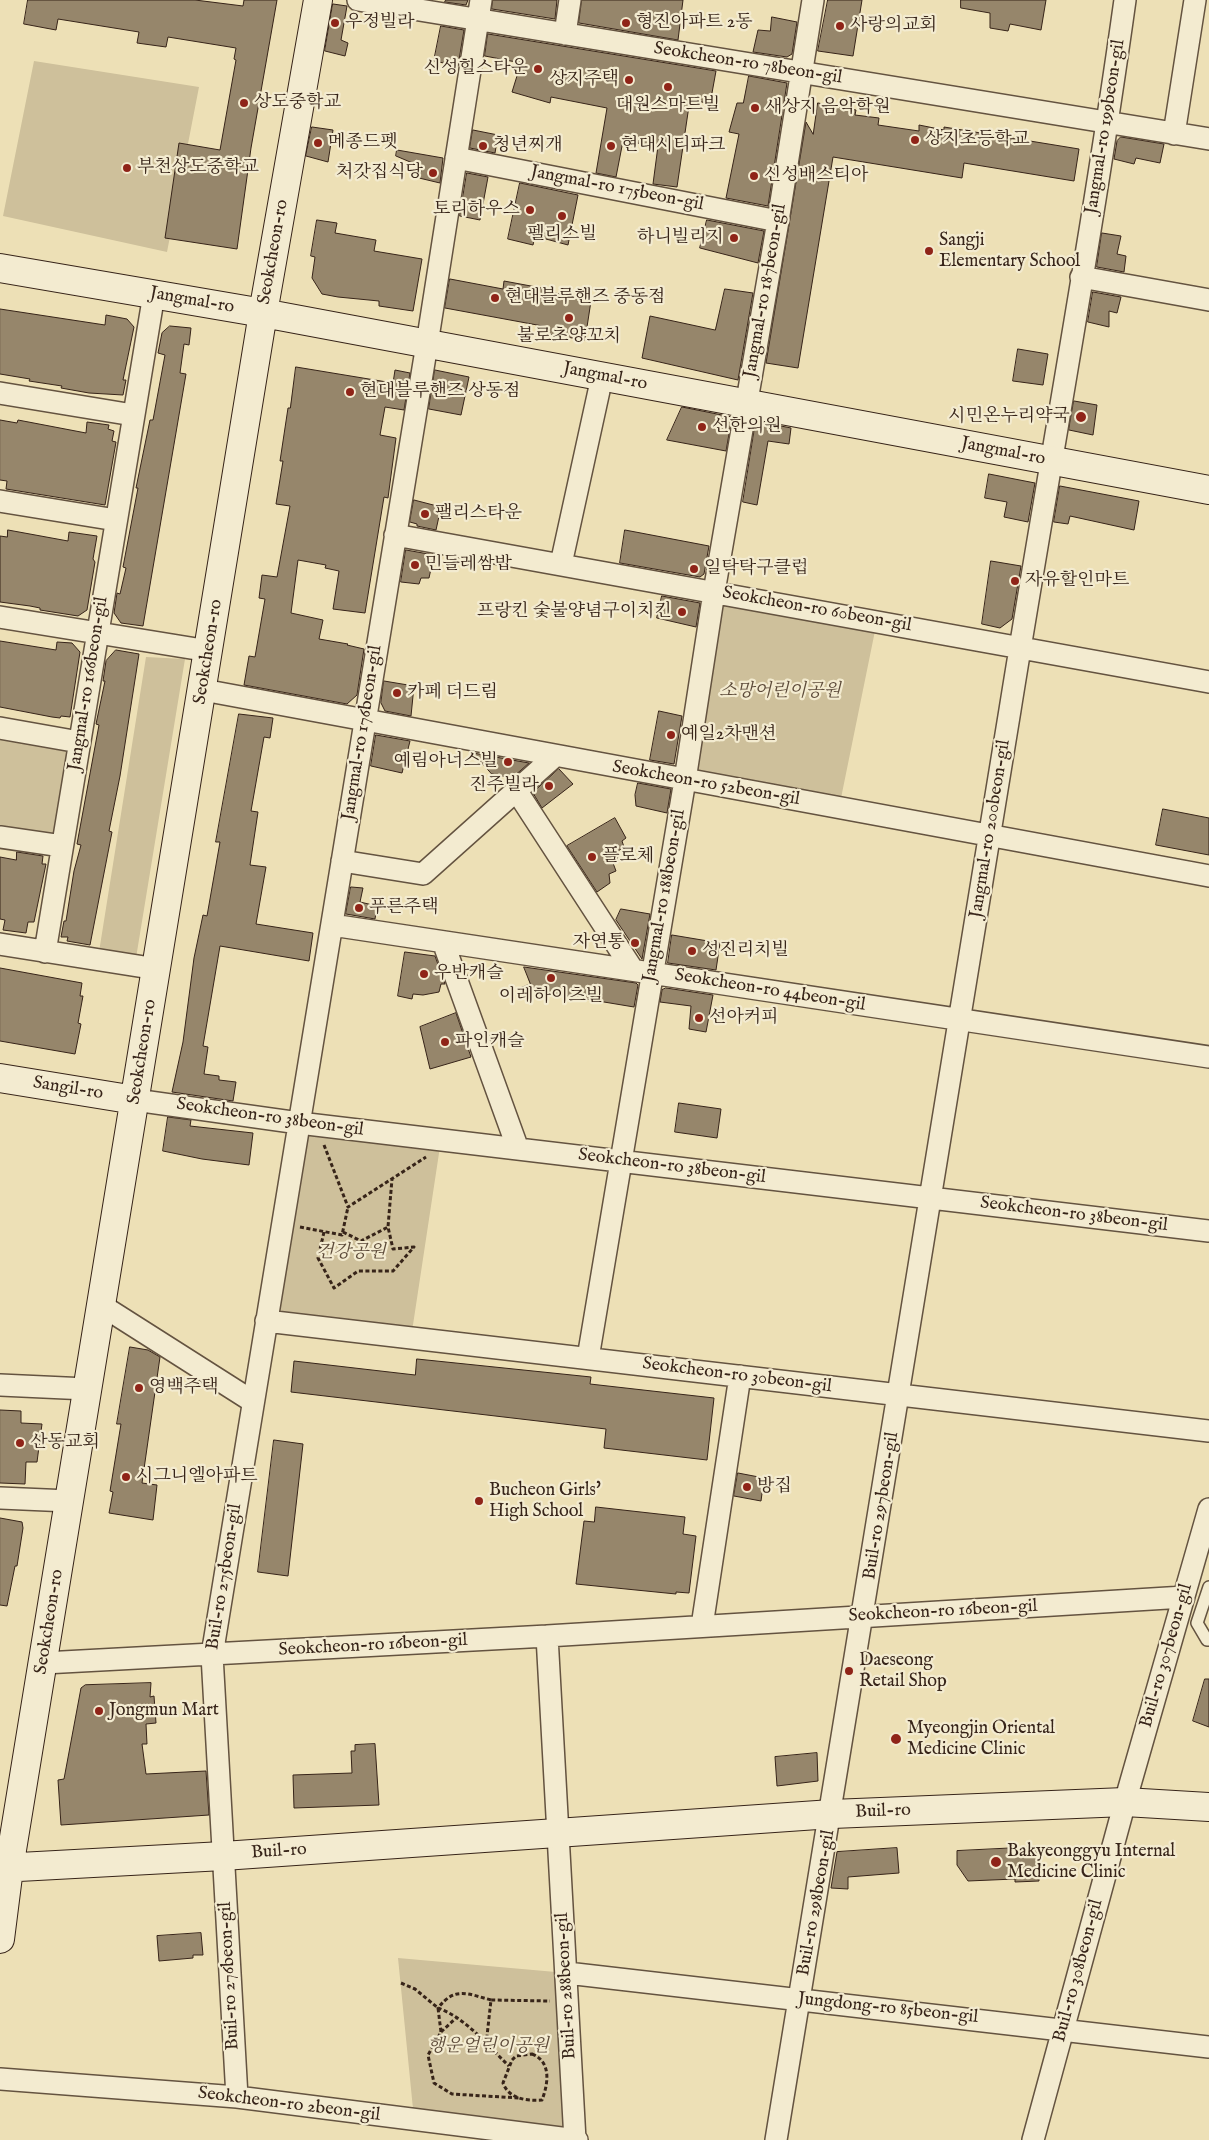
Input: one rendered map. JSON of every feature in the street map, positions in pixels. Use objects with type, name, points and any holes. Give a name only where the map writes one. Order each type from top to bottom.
[{"type":"street","name":"Seokcheon-ro","points":[[0,1939],[5,1868],[44,1662],[264,313],[318,0]]},
{"type":"street","name":"Seokcheon-ro 78beon-gil","points":[[358,0],[479,10],[565,34],[1209,139]]},
{"type":"street","points":[[565,34],[570,0]]},
{"type":"street","name":"Jangmal-ro 187beon-gil","points":[[746,404],[803,72],[813,0]]},
{"type":"street","name":"Jangmal-ro 199beon-gil","points":[[1050,460],[1108,122],[1125,0]]},
{"type":"street","points":[[1174,134],[1195,0]]},
{"type":"street","points":[[427,344],[479,10]]},
{"type":"street","name":"Jangmal-ro 175beon-gil","points":[[456,158],[778,221]]},
{"type":"street","name":"Jangmal-ro","points":[[0,268],[264,313],[1209,490]]},
{"type":"street","points":[[1081,277],[1209,300]]},
{"type":"street","name":"Jangmal-ro 166beon-gil","points":[[45,952],[154,294]]},
{"type":"street","name":"Jangmal-ro 176beon-gil","points":[[308,1124],[332,925],[427,344]]},
{"type":"street","points":[[561,564],[602,376]]},
{"type":"street","points":[[0,393],[133,415]]},
{"type":"street","name":"Jangmal-ro 188beon-gil","points":[[588,1358],[620,1161],[642,972],[685,780],[746,404]]},
{"type":"street","name":"Jangmal-ro 200beon-gil","points":[[931,1198],[1050,460]]},
{"type":"street","points":[[0,501],[116,520]]},
{"type":"street","name":"Seokcheon-ro 60beon-gil","points":[[395,535],[1209,682]]},
{"type":"street","points":[[0,617],[209,651]]},
{"type":"street","name":"Seokcheon-ro 52beon-gil","points":[[203,690],[1209,876]]},
{"type":"street","points":[[0,728],[80,742]]},
{"type":"street","points":[[342,861],[423,874],[555,756]]},
{"type":"street","points":[[516,790],[642,972]]},
{"type":"street","points":[[0,837],[62,846]]},
{"type":"street","name":"Seokcheon-ro 44beon-gil","points":[[332,925],[1209,1056]]},
{"type":"street","points":[[443,942],[518,1149]]},
{"type":"street","points":[[0,944],[156,969]]},
{"type":"street","name":"Sangil-ro","points":[[0,1078],[136,1100]]},
{"type":"street","name":"Seokcheon-ro 38beon-gil","points":[[136,1100],[308,1124],[1209,1231]]},
{"type":"street","name":"Buil-ro 275beon-gil","points":[[223,1856],[212,1655],[252,1401],[283,1224],[308,1124]]},
{"type":"street","name":"Buil-ro 297beon-gil","points":[[832,1814],[931,1198]]},
{"type":"street","points":[[101,1304],[252,1401]]},
{"type":"street","name":"Seokcheon-ro 30beon-gil","points":[[266,1321],[1209,1431]]},
{"type":"street","points":[[702,1626],[740,1376]]},
{"type":"street","points":[[0,1385],[88,1389]]},
{"type":"street","points":[[0,1498],[69,1501]]},
{"type":"street","name":"Buil-ro 307beon-gil","points":[[1125,1802],[1209,1509]]},
{"type":"street","name":"Seokcheon-ro 16beon-gil","points":[[44,1662],[212,1655],[547,1636],[1184,1597]]},
{"type":"street","points":[[547,1636],[557,1832]]},
{"type":"street","name":"Buil-ro","points":[[5,1868],[223,1856],[832,1814],[1125,1802],[1209,1807]]},
{"type":"street","name":"Buil-ro 308beon-gil","points":[[1033,2140],[1125,1802]]},
{"type":"street","name":"Buil-ro 298beon-gil","points":[[776,2140],[832,1814]]},
{"type":"street","name":"Buil-ro 288beon-gil","points":[[557,1832],[576,2140]]},
{"type":"street","name":"Buil-ro 276beon-gil","points":[[223,1856],[237,2097]]},
{"type":"street","name":"Jungdong-ro 85beon-gil","points":[[567,1973],[1209,2047]]},
{"type":"street","name":"Seokcheon-ro 2beon-gil","points":[[0,2079],[237,2097],[576,2140]]},
{"type":"lane","points":[[1209,1587],[1197,1623],[1207,1640],[1209,1640]]},
{"type":"path","points":[[283,1224],[342,1235],[343,1232],[348,1207],[308,1124]]},
{"type":"path","points":[[348,1207],[431,1154]]},
{"type":"path","points":[[324,1232],[318,1258],[334,1288],[358,1271],[393,1271],[414,1247],[393,1249],[388,1227],[392,1179]]},
{"type":"path","points":[[343,1232],[361,1241],[388,1227]]},
{"type":"path","points":[[401,1982],[415,1989],[438,2008],[450,2012],[509,2066]]},
{"type":"path","points":[[441,2032],[438,2008],[445,1999],[460,1992],[492,2000],[568,2001]]},
{"type":"path","points":[[486,2044],[492,2000]]},
{"type":"path","points":[[457,2018],[441,2032],[428,2055],[434,2083],[452,2094],[519,2098],[530,2101],[542,2100],[548,2081],[547,2071],[538,2057],[532,2054],[516,2056],[509,2066],[503,2083],[506,2090],[519,2098]]},
{"type":"green space","points":[[34,61],[199,87],[167,252],[3,216]]},
{"type":"green space","name":"소망어린이공원","points":[[714,592],[877,621],[839,808],[685,780]]},
{"type":"green space","points":[[146,657],[185,659],[136,958],[99,952]]},
{"type":"green space","points":[[0,728],[79,742],[62,846],[0,837]]},
{"type":"green space","name":"건강공원","points":[[299,1123],[441,1140],[411,1338],[266,1321]]},
{"type":"green space","name":"행운얼린이공원","points":[[398,1958],[567,1973],[575,2140],[414,2119]]},
{"type":"building","name":"상도중학교","points":[[28,0],[195,0],[243,6],[244,0],[277,0],[251,148],[237,249],[165,238],[179,143],[220,150],[236,60],[234,59],[236,48],[168,37],[166,47],[137,43],[139,32],[58,19],[56,30],[24,24]]},
{"type":"building","points":[[446,0],[468,0],[466,5],[445,2]]},
{"type":"building","points":[[493,0],[557,0],[555,19],[492,9]]},
{"type":"building","name":"형진아파트 2동","points":[[582,0],[683,0],[678,40],[579,23]]},
{"type":"building","name":"사랑의교회","points":[[828,0],[862,0],[853,56],[818,51]]},
{"type":"building","points":[[961,0],[1046,0],[1041,30],[1010,24],[1008,31],[990,28],[990,13],[961,8]]},
{"type":"building","name":"우정빌라","points":[[333,4],[347,6],[341,40],[348,43],[345,56],[325,51]]},
{"type":"building","points":[[772,17],[797,22],[792,54],[787,57],[753,52],[758,30],[770,31]]},
{"type":"building","points":[[441,26],[464,30],[458,66],[434,61]]},
{"type":"building","points":[[488,34],[716,71],[710,104],[690,99],[677,187],[653,184],[658,146],[623,141],[616,177],[596,173],[607,108],[551,97],[550,103],[512,92],[521,63],[485,56]]},
{"type":"building","points":[[749,76],[787,83],[768,206],[726,198],[739,134],[729,132],[737,103],[743,103]]},
{"type":"building","points":[[818,103],[856,110],[855,115],[879,118],[878,125],[919,131],[919,125],[944,130],[944,127],[1079,149],[1074,181],[964,163],[962,178],[833,157],[798,368],[766,363],[806,122],[813,134]]},
{"type":"building","name":"메종드펫","points":[[312,127],[333,130],[328,162],[306,156]]},
{"type":"building","name":"청년찌개","points":[[473,130],[498,135],[495,153],[470,148]]},
{"type":"building","points":[[1121,137],[1164,144],[1160,163],[1136,158],[1134,164],[1114,159],[1117,141]]},
{"type":"building","name":"처갓집식당","points":[[397,150],[443,158],[440,183],[419,178],[422,167],[396,156]]},
{"type":"building","points":[[467,173],[488,177],[480,220],[460,216]]},
{"type":"building","points":[[520,183],[578,195],[568,245],[535,236],[533,245],[508,239]]},
{"type":"building","points":[[317,220],[337,223],[335,233],[376,240],[374,251],[422,259],[413,311],[379,306],[379,301],[322,294],[312,278],[315,257],[311,256]]},
{"type":"building","name":"하니빌리지","points":[[707,220],[764,231],[758,263],[700,248]]},
{"type":"building","points":[[1102,233],[1121,236],[1117,254],[1126,256],[1124,272],[1097,267]]},
{"type":"building","name":"현대블루핸즈 중동점","points":[[450,279],[503,289],[504,281],[547,289],[546,291],[591,301],[585,340],[547,334],[548,327],[445,308]]},
{"type":"building","points":[[725,289],[753,293],[738,380],[642,358],[650,316],[715,330]]},
{"type":"building","points":[[1093,292],[1121,297],[1117,313],[1109,311],[1109,327],[1088,322]]},
{"type":"building","points":[[0,309],[105,325],[106,315],[127,319],[134,327],[123,380],[126,380],[123,395],[89,393],[0,374]]},
{"type":"building","points":[[170,326],[191,328],[189,345],[184,344],[180,373],[186,374],[143,626],[121,623],[114,613],[117,593],[120,594],[126,568],[123,567],[138,488],[136,488],[150,420],[153,420],[165,355],[158,353],[162,333]]},
{"type":"building","points":[[1018,349],[1048,354],[1043,385],[1013,381]]},
{"type":"building","points":[[296,367],[393,383],[395,370],[410,373],[404,410],[385,407],[380,435],[396,438],[388,498],[384,497],[365,613],[333,609],[339,571],[325,568],[326,565],[298,560],[291,613],[323,620],[319,639],[364,649],[357,695],[347,704],[244,685],[249,656],[255,657],[265,599],[259,598],[262,575],[277,577],[290,506],[276,504],[283,461],[280,461]]},
{"type":"building","points":[[435,370],[469,377],[461,415],[429,409]]},
{"type":"building","points":[[1074,401],[1097,405],[1093,435],[1069,430]]},
{"type":"building","name":"선한의원","points":[[682,407],[732,417],[726,451],[667,440]]},
{"type":"building","points":[[0,420],[17,423],[18,420],[86,433],[87,422],[109,425],[108,429],[114,431],[112,441],[116,442],[105,505],[6,489],[7,481],[0,480]]},
{"type":"building","points":[[756,421],[791,428],[789,444],[768,441],[757,505],[743,502]]},
{"type":"building","points":[[989,474],[1035,483],[1028,522],[1004,517],[1007,502],[985,498]]},
{"type":"building","points":[[1060,486],[1139,501],[1134,530],[1070,516],[1068,524],[1054,522]]},
{"type":"building","name":"팰리스타운","points":[[414,500],[441,507],[436,530],[417,526],[417,524],[410,522]]},
{"type":"building","points":[[8,530],[68,541],[69,532],[97,536],[87,610],[78,616],[0,602],[0,536],[7,537]]},
{"type":"building","points":[[625,530],[709,546],[704,574],[700,577],[620,563]]},
{"type":"building","name":"민들레쌈밥","points":[[406,550],[434,555],[429,578],[421,578],[419,584],[401,582]]},
{"type":"building","points":[[991,561],[1021,566],[1012,619],[1000,628],[982,624]]},
{"type":"building","name":"프랑킨 숯불양념구이치킨","points":[[662,596],[700,603],[696,627],[657,618]]},
{"type":"building","points":[[0,641],[56,650],[57,642],[72,643],[80,652],[70,717],[52,717],[0,707]]},
{"type":"building","points":[[116,650],[139,654],[120,776],[109,831],[112,832],[90,945],[67,941],[68,937],[61,937],[81,845],[77,844],[99,725],[96,724],[105,681],[103,681],[106,661]]},
{"type":"building","name":"카페 더드림","points":[[384,681],[414,686],[411,716],[385,711],[381,703]]},
{"type":"building","name":"예일2차맨션","points":[[659,711],[682,716],[674,764],[650,760]]},
{"type":"building","points":[[239,714],[273,718],[270,738],[264,737],[251,811],[258,812],[250,865],[266,867],[256,924],[313,933],[309,961],[220,946],[203,1046],[208,1047],[204,1074],[219,1076],[219,1080],[236,1082],[233,1101],[172,1092],[183,1042],[194,958],[203,915],[207,916],[220,842],[216,842]]},
{"type":"building","points":[[376,735],[410,741],[402,773],[371,766]]},
{"type":"building","points":[[473,753],[529,763],[512,778],[492,774]]},
{"type":"building","name":"진주빌라","points":[[559,769],[573,784],[542,808],[533,793]]},
{"type":"building","points":[[638,783],[671,789],[667,813],[636,806],[635,795]]},
{"type":"building","points":[[1163,809],[1209,818],[1209,855],[1156,845]]},
{"type":"building","name":"플로체","points":[[615,818],[626,838],[622,841],[624,847],[615,853],[619,860],[613,863],[616,871],[609,874],[610,883],[597,892],[567,846]]},
{"type":"building","points":[[17,852],[43,856],[42,864],[46,864],[34,922],[28,922],[26,933],[3,930],[5,920],[0,919],[0,857],[16,860]]},
{"type":"building","name":"푸른주택","points":[[351,887],[363,888],[360,902],[377,906],[375,919],[346,914]]},
{"type":"building","name":"자연통","points":[[621,909],[650,914],[642,959],[616,920]]},
{"type":"building","name":"성진리치빌","points":[[672,935],[720,943],[716,970],[668,963]]},
{"type":"building","name":"우반캐슬","points":[[405,952],[435,956],[445,984],[441,984],[439,992],[423,995],[413,994],[412,999],[398,996]]},
{"type":"building","points":[[524,967],[636,983],[638,985],[634,1007],[520,988],[530,984]]},
{"type":"building","points":[[0,968],[82,983],[80,996],[83,996],[78,1023],[81,1024],[75,1054],[0,1041]]},
{"type":"building","name":"선아커피","points":[[666,988],[713,995],[706,1032],[689,1029],[691,1006],[660,1002],[662,990]]},
{"type":"building","name":"파인캐슬","points":[[456,1013],[471,1057],[430,1069],[420,1027]]},
{"type":"building","points":[[679,1103],[721,1109],[717,1138],[675,1132]]},
{"type":"building","points":[[168,1117],[191,1120],[190,1126],[253,1133],[249,1165],[202,1159],[163,1151]]},
{"type":"building","points":[[130,1347],[148,1350],[160,1357],[142,1483],[157,1485],[153,1520],[109,1513],[113,1492],[110,1491],[121,1424],[117,1424]]},
{"type":"building","points":[[417,1359],[591,1377],[590,1384],[714,1398],[707,1460],[604,1448],[606,1429],[291,1392],[294,1361],[415,1375]]},
{"type":"building","name":"산동교회","points":[[0,1410],[21,1411],[21,1423],[42,1424],[37,1462],[26,1462],[25,1484],[0,1483]]},
{"type":"building","points":[[274,1440],[303,1444],[288,1576],[258,1572]]},
{"type":"building","name":"방집","points":[[738,1473],[764,1478],[761,1501],[734,1496]]},
{"type":"building","points":[[596,1507],[685,1517],[683,1534],[696,1536],[689,1593],[676,1592],[676,1594],[576,1584],[584,1521],[594,1522]]},
{"type":"building","points":[[0,1518],[22,1522],[23,1528],[17,1566],[15,1566],[7,1606],[0,1605]]},
{"type":"building","points":[[1205,1679],[1209,1679],[1209,1727],[1193,1721]]},
{"type":"building","points":[[151,1683],[150,1697],[154,1696],[156,1723],[146,1724],[147,1744],[142,1744],[146,1774],[206,1771],[209,1815],[61,1825],[58,1780],[64,1779],[81,1688],[85,1685]]},
{"type":"building","points":[[375,1744],[379,1805],[294,1808],[293,1775],[352,1773],[351,1751],[355,1751],[355,1745]]},
{"type":"building","points":[[817,1753],[818,1781],[777,1786],[775,1757]]},
{"type":"building","points":[[1038,1847],[1039,1881],[1015,1882],[1015,1879],[968,1881],[957,1865],[957,1851]]},
{"type":"building","points":[[897,1848],[899,1873],[848,1877],[848,1889],[831,1888],[837,1852]]},
{"type":"building","points":[[201,1933],[203,1955],[193,1955],[193,1958],[159,1961],[157,1936]]},
{"type":"place","name":"우정빌라","points":[[335,23]]},
{"type":"place","name":"형진아파트 2동","points":[[626,23]]},
{"type":"place","name":"사랑의교회","points":[[840,26]]},
{"type":"place","name":"신성힐스타운","points":[[538,69]]},
{"type":"place","name":"상지주택","points":[[629,80]]},
{"type":"place","name":"대원스마트빌","points":[[668,87]]},
{"type":"place","name":"상도중학교","points":[[244,103]]},
{"type":"place","name":"새상지 음악학원","points":[[755,108]]},
{"type":"place","name":"상지초등학교","points":[[915,140]]},
{"type":"place","name":"메종드펫","points":[[318,143]]},
{"type":"place","name":"청년찌개","points":[[483,146]]},
{"type":"place","name":"현대시티파크","points":[[611,146]]},
{"type":"place","name":"부천상도중학교","points":[[127,168]]},
{"type":"place","name":"처갓집식당","points":[[433,173]]},
{"type":"place","name":"신성배스티아","points":[[754,176]]},
{"type":"place","name":"토리하우스","points":[[530,210]]},
{"type":"place","name":"펠리스빌","points":[[562,216]]},
{"type":"place","name":"하니빌리지","points":[[734,238]]},
{"type":"place","name":"Sangji Elementary School","points":[[929,251]]},
{"type":"place","name":"현대블루핸즈 중동점","points":[[495,298]]},
{"type":"place","name":"불로초양꼬치","points":[[569,318]]},
{"type":"place","name":"현대블루핸즈 상동점","points":[[350,392]]},
{"type":"place","name":"시민온누리약국","points":[[1081,417]]},
{"type":"place","name":"선한의원","points":[[702,427]]},
{"type":"place","name":"팰리스타운","points":[[425,514]]},
{"type":"place","name":"민들레쌈밥","points":[[415,565]]},
{"type":"place","name":"일탁탁구클럽","points":[[694,569]]},
{"type":"place","name":"자유할인마트","points":[[1015,581]]},
{"type":"place","name":"프랑킨 숯불양념구이치킨","points":[[682,612]]},
{"type":"place","name":"카페 더드림","points":[[397,693]]},
{"type":"place","name":"예일2차맨션","points":[[671,735]]},
{"type":"place","name":"예림아너스빌","points":[[508,762]]},
{"type":"place","name":"진주빌라","points":[[549,786]]},
{"type":"place","name":"플로체","points":[[592,857]]},
{"type":"place","name":"푸른주택","points":[[359,908]]},
{"type":"place","name":"자연통","points":[[635,943]]},
{"type":"place","name":"성진리치빌","points":[[692,951]]},
{"type":"place","name":"우반캐슬","points":[[424,974]]},
{"type":"place","name":"이레하이츠빌","points":[[551,978]]},
{"type":"place","name":"선아커피","points":[[699,1018]]},
{"type":"place","name":"파인캐슬","points":[[445,1042]]},
{"type":"place","name":"영백주택","points":[[139,1388]]},
{"type":"place","name":"산동교회","points":[[20,1443]]},
{"type":"place","name":"시그니엘아파트","points":[[126,1477]]},
{"type":"place","name":"방집","points":[[747,1487]]},
{"type":"place","name":"Bucheon Girls' High School","points":[[479,1501]]},
{"type":"place","name":"Daeseong Retail Shop","points":[[849,1671]]},
{"type":"place","name":"Jongmun Mart","points":[[99,1711]]},
{"type":"place","name":"Myeongjin Oriental Medicine Clinic","points":[[896,1739]]},
{"type":"place","name":"Bakyeonggyu Internal Medicine Clinic","points":[[996,1862]]}]
